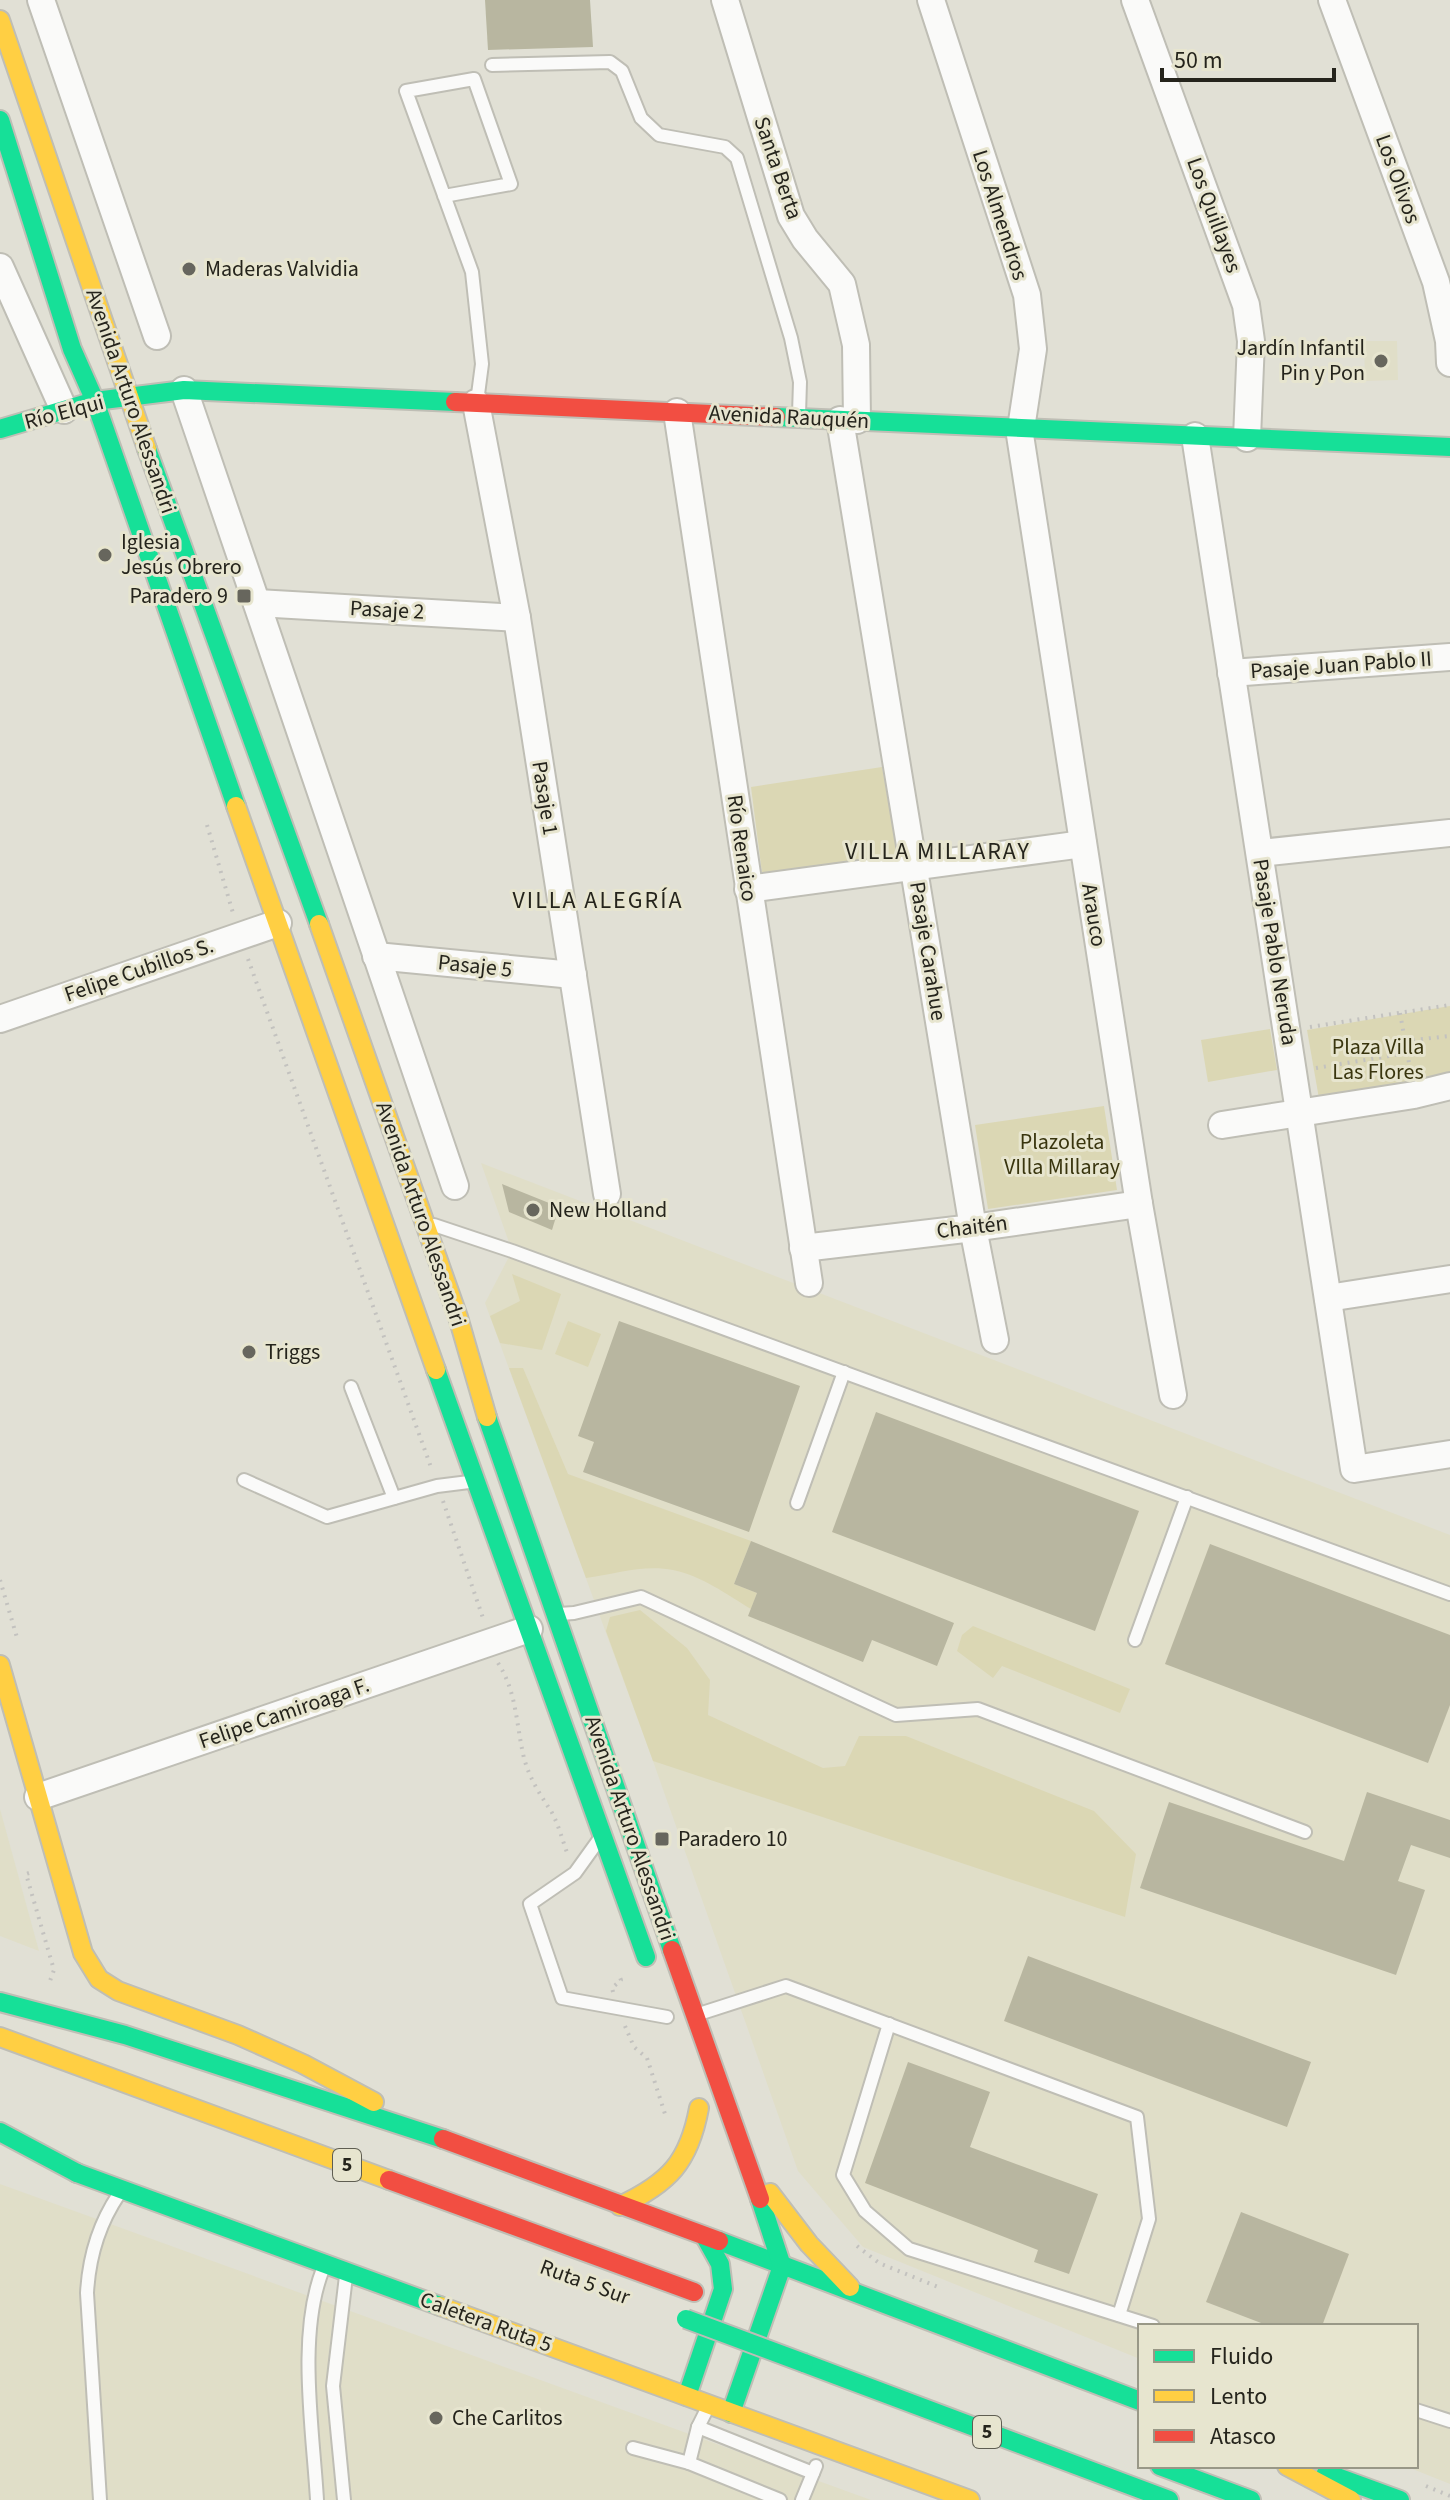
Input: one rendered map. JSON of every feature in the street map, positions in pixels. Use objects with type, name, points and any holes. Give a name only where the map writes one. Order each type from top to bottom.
[{"type":"main road","name":"Avenida Arturo Alessandri","points":[[0,20],[128,397],[316,914],[417,1220],[458,1317],[497,1451],[749,2164],[782,2266]]},
{"type":"main road","name":"Avenida Arturo Alessandri","points":[[0,120],[72,349],[95,401],[278,923],[387,1212],[476,1481],[652,1975]]},
{"type":"main road","name":"Avenida Rauquén","points":[[128,397],[184,390],[848,420],[1020,432],[1450,447]]},
{"type":"main road","name":"Río Elqui","points":[[0,429],[95,401],[128,397]]},
{"type":"main road","points":[[0,1665],[83,1953],[99,1979],[118,1991],[238,2035],[303,2064],[443,2139]]},
{"type":"main road","points":[[0,2002],[125,2035],[443,2139],[1138,2400]]},
{"type":"main road","name":"Ruta 5 Sur","points":[[0,2037],[782,2325]]},
{"type":"main road","points":[[620,2206],[661,2185],[675,2172],[696,2128],[697,2102],[710,2135]]},
{"type":"main road","points":[[0,2132],[77,2173]]},
{"type":"main road","name":"Caletera Ruta 5","points":[[0,2148],[122,2189],[687,2396],[712,2397],[731,2413],[912,2485],[970,2500]]},
{"type":"main road","points":[[749,2164],[793,2225],[853,2291]]},
{"type":"main road","points":[[748,2234],[755,2256],[756,2278]]},
{"type":"main road","points":[[687,2396],[723,2289],[720,2264],[705,2237]]},
{"type":"main road","points":[[731,2413],[782,2266]]},
{"type":"main road","points":[[726,2360],[745,2313]]},
{"type":"main road","name":"5","points":[[678,2316],[1169,2500]]},
{"type":"main road","points":[[1165,2468],[1251,2500]]},
{"type":"main road","points":[[1291,2468],[1351,2500]]},
{"type":"main road","points":[[1312,2468],[1400,2500]]},
{"type":"street","name":"Avenida Arturo Alessandri","points":[[41,0],[157,336]]},
{"type":"street","name":"Santa Berta","points":[[725,0],[791,216],[805,239],[842,284],[856,345],[848,420]]},
{"type":"street","name":"Los Almendros","points":[[931,0],[1027,295],[1033,349],[1020,432]]},
{"type":"street","name":"Los Quillayes","points":[[1135,0],[1246,305],[1251,341],[1247,438]]},
{"type":"street","name":"Los Olivos","points":[[1332,0],[1436,282],[1449,341],[1450,363]]},
{"type":"street","points":[[0,267],[64,410]]},
{"type":"street","name":"Avenida Arturo Alessandri","points":[[184,390],[455,1186]]},
{"type":"street","name":"Pasaje 1","points":[[476,403],[517,618],[607,1194]]},
{"type":"street","name":"Río Renaico","points":[[677,412],[809,1283]]},
{"type":"street","name":"Pasaje Carahue","points":[[848,420],[914,867],[973,1228],[995,1340]]},
{"type":"street","name":"Arauco","points":[[1020,432],[1139,1204],[1173,1395]]},
{"type":"street","name":"Pasaje Pablo Neruda","points":[[1195,436],[1354,1469],[1450,1454]]},
{"type":"street","name":"Pasaje 2","points":[[257,603],[517,618]]},
{"type":"street","name":"Pasaje Juan Pablo II","points":[[1231,673],[1450,657]]},
{"type":"street","points":[[1260,853],[1450,833]]},
{"type":"street","points":[[748,889],[1083,844]]},
{"type":"street","name":"Felipe Cubillos S.","points":[[0,1019],[278,923]]},
{"type":"street","name":"Pasaje 5","points":[[376,956],[573,975]]},
{"type":"street","points":[[1222,1125],[1414,1095],[1450,1086]]},
{"type":"street","name":"Chaitén","points":[[803,1248],[1139,1204]]},
{"type":"street","points":[[1328,1298],[1450,1279]]},
{"type":"street","name":"Felipe Camiroaga F.","points":[[38,1797],[529,1629]]},
{"type":"lane","points":[[492,65],[610,62],[622,71],[641,118],[659,135],[725,147],[737,158],[791,338],[800,382],[799,418]]},
{"type":"lane","points":[[444,196],[511,184],[474,79],[406,91],[444,196],[472,272],[482,364],[476,403]]},
{"type":"lane","points":[[417,1220],[512,1251],[1450,1594]]},
{"type":"lane","points":[[797,1503],[844,1372]]},
{"type":"lane","points":[[351,1387],[394,1498]]},
{"type":"lane","points":[[244,1480],[327,1517],[437,1486],[476,1481]]},
{"type":"lane","points":[[1135,1640],[1187,1497]]},
{"type":"lane","points":[[556,1615],[641,1597],[896,1715],[978,1709],[1305,1832]]},
{"type":"lane","points":[[602,1836],[575,1873],[530,1904],[562,1998],[667,2017]]},
{"type":"lane","points":[[695,2015],[786,1986],[1137,2117],[1149,2219],[1119,2315]]},
{"type":"lane","points":[[889,2024],[843,2175],[865,2211],[909,2249],[1147,2324]]},
{"type":"lane","points":[[100,2500],[88,2273],[99,2231],[122,2189]]},
{"type":"lane","points":[[317,2500],[309,2339],[314,2298],[326,2263]]},
{"type":"lane","points":[[344,2500],[333,2386],[346,2270]]},
{"type":"lane","points":[[689,2463],[698,2427],[712,2397]]},
{"type":"lane","points":[[1418,2411],[1450,2421]]},
{"type":"lane","points":[[731,2413],[741,2445]]},
{"type":"lane","points":[[698,2427],[813,2473]]},
{"type":"lane","points":[[633,2448],[689,2463],[780,2500]]},
{"type":"lane","points":[[802,2500],[823,2448]]},
{"type":"path","points":[[1288,1031],[1450,1005]]},
{"type":"path","points":[[1400,1013],[1414,1095]]},
{"type":"path","points":[[1405,1041],[1450,1036]]},
{"type":"path","points":[[1294,1071],[1407,1053]]},
{"type":"path","points":[[486,1644],[507,1677],[518,1716],[524,1759],[539,1797],[551,1810],[575,1873]]},
{"type":"path","points":[[45,1982],[53,1977],[54,1970],[26,1874],[56,1858]]},
{"type":"path","points":[[615,1965],[621,1980],[612,1988],[616,2007],[634,2047],[647,2058],[668,2123]]},
{"type":"path","points":[[856,2246],[879,2263],[951,2293]]},
{"type":"shaded area","name":"Jardín Infantil Pin y Pon","points":[[1364,341],[1397,341],[1398,380],[1365,381]]},
{"type":"shaded area","points":[[481,1163],[1450,1535],[1450,2484],[1410,2468],[1418,2468],[1418,2324],[1138,2324],[1138,2358],[863,2247],[798,2171],[653,1761],[485,1303],[512,1251]]},
{"type":"shaded area","points":[[0,1809],[39,1951],[0,1936]]},
{"type":"shaded area","points":[[0,2184],[692,2435],[871,2500],[0,2500]]},
{"type":"green space","points":[[882,767],[898,856],[762,873],[751,787]]},
{"type":"green space","name":"Plaza Villa Las Flores","points":[[1450,1006],[1450,1086],[1321,1110],[1307,1030]]},
{"type":"green space","points":[[1270,1029],[1277,1070],[1208,1082],[1201,1040]]},
{"type":"green space","name":"Plazoleta VIlla Millaray","points":[[1104,1106],[1117,1190],[988,1209],[975,1125]]},
{"type":"green space","points":[[512,1274],[561,1294],[542,1350],[500,1343],[490,1316],[520,1301]]},
{"type":"green space","points":[[568,1321],[601,1334],[588,1367],[555,1354]]},
{"type":"green space","points":[[509,1368],[523,1368],[568,1474],[751,1541],[734,1584],[757,1593],[751,1609],[704,1581],[673,1570],[641,1569],[586,1578]]},
{"type":"green space","points":[[640,1610],[687,1648],[710,1680],[708,1715],[823,1768],[845,1766],[859,1736],[906,1736],[1094,1811],[1136,1854],[1125,1917],[653,1761],[606,1631],[610,1617]]},
{"type":"green space","points":[[973,1626],[1130,1689],[1120,1713],[1002,1666],[993,1678],[957,1651],[962,1635]]},
{"type":"building","points":[[485,0],[590,0],[593,47],[488,50]]},
{"type":"building","name":"New Holland","points":[[502,1184],[559,1207],[552,1230],[509,1212]]},
{"type":"building","points":[[619,1321],[800,1386],[749,1532],[583,1472],[594,1442],[578,1436]]},
{"type":"building","points":[[876,1412],[1139,1511],[1095,1631],[832,1532]]},
{"type":"building","points":[[751,1541],[954,1623],[937,1666],[872,1640],[863,1662],[748,1616],[757,1593],[734,1584]]},
{"type":"building","points":[[1210,1544],[1450,1635],[1450,1705],[1428,1763],[1165,1664]]},
{"type":"building","points":[[1367,1792],[1450,1820],[1450,1858],[1411,1845],[1398,1881],[1425,1890],[1396,1975],[1140,1888],[1169,1802],[1344,1861]]},
{"type":"building","points":[[1028,1956],[1311,2062],[1287,2127],[1004,2021]]},
{"type":"building","points":[[908,2062],[990,2092],[970,2147],[1098,2194],[1069,2274],[1034,2262],[1038,2250],[865,2183]]},
{"type":"building","points":[[1241,2212],[1349,2254],[1323,2324],[1264,2324],[1206,2302]]},
{"type":"traffic: fast","points":[[0,120],[72,349],[95,401],[236,806]]},
{"type":"traffic: fast","points":[[0,429],[95,401],[184,390],[455,402]]},
{"type":"traffic: fast","points":[[776,417],[1450,447]]},
{"type":"traffic: fast","points":[[147,449],[319,924]]},
{"type":"traffic: fast","points":[[436,1370],[646,1957]]},
{"type":"traffic: fast","points":[[487,1417],[672,1950]]},
{"type":"traffic: fast","points":[[0,2002],[125,2035],[443,2139]]},
{"type":"traffic: fast","points":[[0,2132],[77,2173]]},
{"type":"traffic: fast","points":[[77,2173],[440,2306]]},
{"type":"traffic: fast","points":[[731,2413],[782,2266],[760,2199]]},
{"type":"traffic: fast","points":[[687,2396],[723,2289],[720,2264],[705,2237]]},
{"type":"traffic: fast","points":[[719,2241],[1138,2400]]},
{"type":"traffic: fast","points":[[686,2319],[804,2363]]},
{"type":"traffic: fast","points":[[804,2363],[1169,2500]]},
{"type":"traffic: fast","points":[[1165,2468],[1251,2500]]},
{"type":"traffic: fast","points":[[1326,2473],[1400,2500]]},
{"type":"traffic: slow","points":[[0,20],[147,449]]},
{"type":"traffic: slow","points":[[236,806],[436,1370]]},
{"type":"traffic: slow","points":[[319,924],[458,1317],[487,1417]]},
{"type":"traffic: slow","points":[[0,1665],[83,1953],[99,1979],[118,1991],[238,2035],[303,2064],[374,2102]]},
{"type":"traffic: slow","points":[[0,2037],[389,2180]]},
{"type":"traffic: slow","points":[[620,2206],[652,2189],[674,2169],[689,2143],[699,2108]]},
{"type":"traffic: slow","points":[[770,2193],[809,2244],[850,2287]]},
{"type":"traffic: slow","points":[[440,2306],[970,2500]]},
{"type":"traffic: slow","points":[[1291,2468],[1351,2500]]},
{"type":"traffic: jam","points":[[455,402],[776,417]]},
{"type":"traffic: jam","points":[[672,1950],[760,2199]]},
{"type":"traffic: jam","points":[[443,2139],[719,2241]]},
{"type":"traffic: jam","points":[[389,2180],[694,2292]]},
{"type":"place","name":"Maderas Valvidia","points":[[189,269]]},
{"type":"place","name":"Jardín Infantil Pin y Pon","points":[[1381,361]]},
{"type":"place","name":"Iglesia Jesús Obrero","points":[[105,555]]},
{"type":"place","name":"Paradero 9","points":[[244,596]]},
{"type":"place","name":"New Holland","points":[[533,1210]]},
{"type":"place","name":"Triggs","points":[[249,1352]]},
{"type":"place","name":"Paradero 10","points":[[662,1839]]},
{"type":"place","name":"Che Carlitos","points":[[436,2418]]},
{"type":"district","name":"VILLA MILLARAY","points":[[938,851]]},
{"type":"district","name":"VILLA ALEGRÍA","points":[[598,900]]}]
